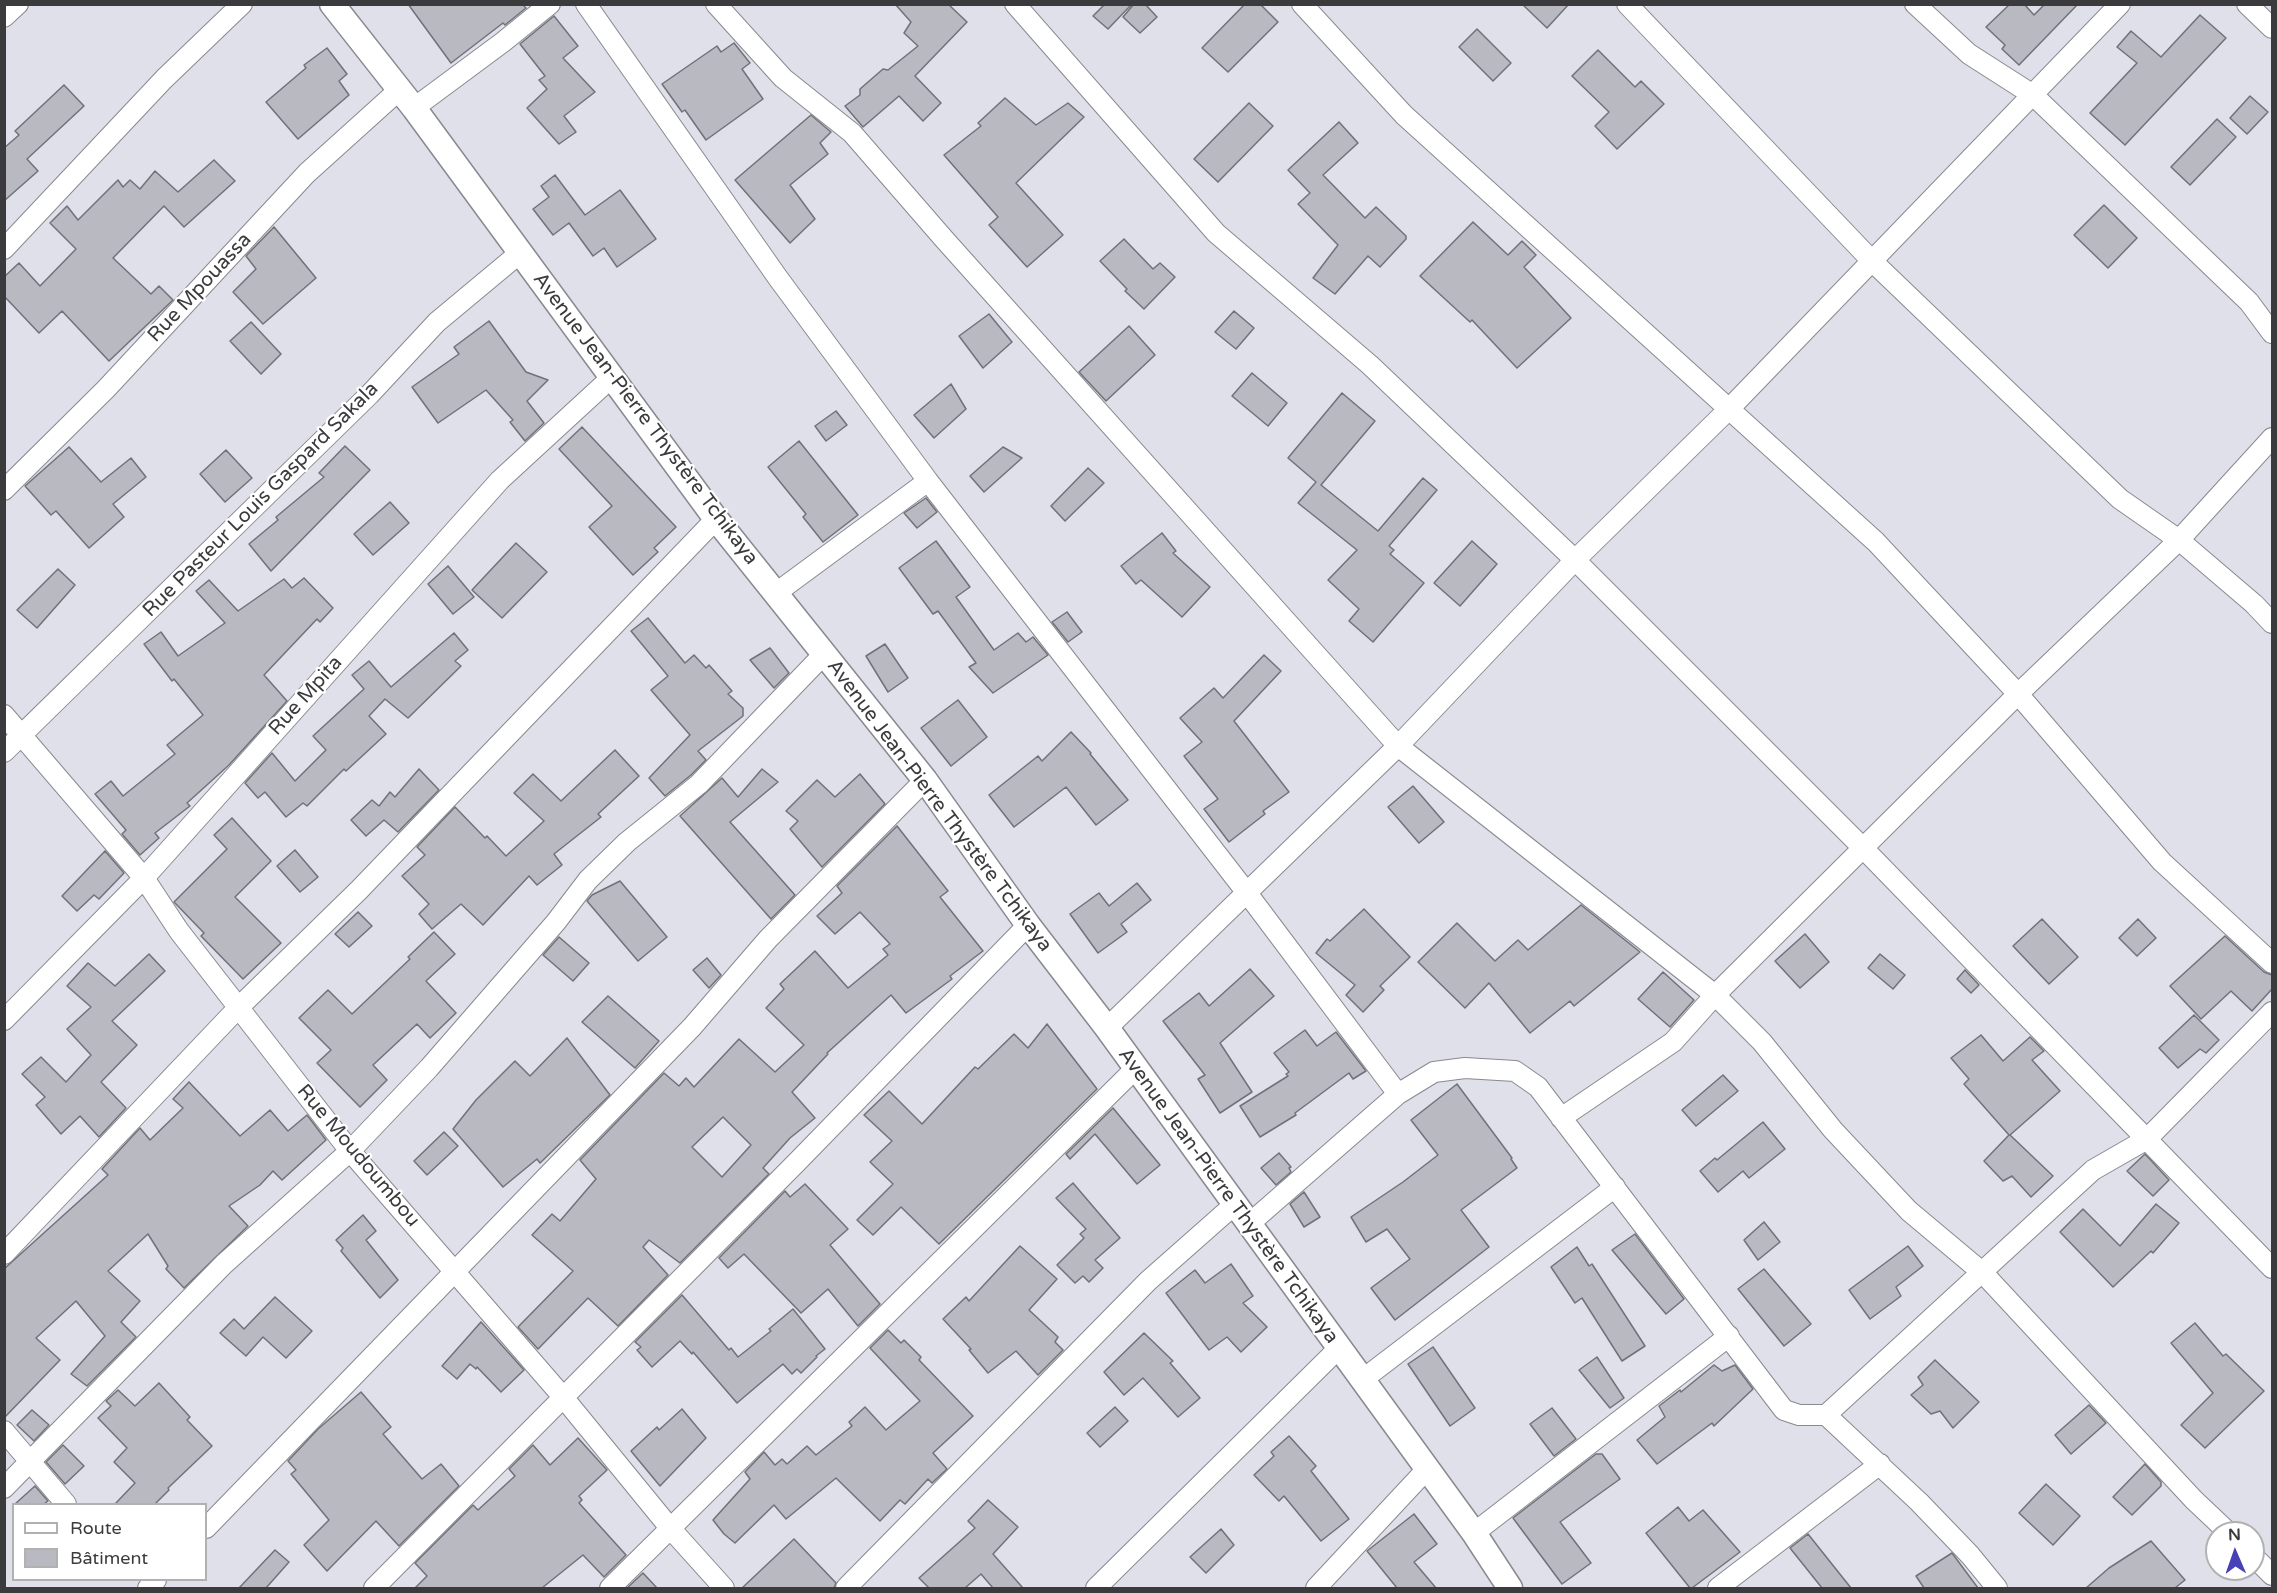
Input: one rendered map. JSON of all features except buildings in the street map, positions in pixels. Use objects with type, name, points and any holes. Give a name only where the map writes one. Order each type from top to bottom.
[{"type":"street","points":[[4,17],[18,4]]},
{"type":"street","points":[[4,249],[164,79],[242,4]]},
{"type":"street","name":"Avenue Jean-Pierre Thystère Tchikaya","points":[[332,4],[521,252],[716,519],[925,780],[1028,925],[1107,1028],[1474,1533],[1510,1588]]},
{"type":"street","name":"Rue Mpouassa","points":[[4,490],[106,389],[307,173],[406,99],[503,42],[550,4]]},
{"type":"street","points":[[586,4],[778,278],[928,481],[1247,893],[1398,1094]]},
{"type":"street","points":[[716,4],[783,78],[852,133],[1398,746],[1715,995],[1762,1042],[1833,1130],[1909,1211],[1983,1273],[2193,1500],[2216,1521]]},
{"type":"street","points":[[1015,4],[1216,233],[1370,364],[1575,560],[1863,848],[2272,1268]]},
{"type":"street","points":[[1302,4],[1404,115],[1876,542],[2018,694],[2162,862],[2272,963]]},
{"type":"street","points":[[1627,4],[1872,261],[2120,499],[2179,540],[2254,604],[2272,623]]},
{"type":"street","points":[[1915,4],[1969,54],[2033,94],[2249,302],[2272,333]]},
{"type":"street","points":[[1107,1028],[1398,746],[1575,560],[1728,410],[2120,4]]},
{"type":"street","points":[[2247,4],[2272,28]]},
{"type":"street","name":"Rue Pasteur Louis Gaspard Sakala","points":[[4,752],[370,394],[437,322],[521,252]]},
{"type":"street","name":"Rue Mpita","points":[[4,1020],[144,878],[500,480],[612,376]]},
{"type":"street","points":[[1561,1118],[1673,1042],[1715,995],[2018,694],[2179,540],[2272,438]]},
{"type":"street","points":[[776,593],[928,481]]},
{"type":"street","points":[[4,1254],[238,1008],[359,890],[716,519]]},
{"type":"street","points":[[4,1488],[224,1264],[350,1151],[437,1059],[556,922],[588,880],[627,842],[699,784],[825,653]]},
{"type":"street","name":"Rue Moudoumbou","points":[[4,715],[144,878],[179,931],[350,1151],[562,1397],[670,1528],[724,1588]]},
{"type":"street","points":[[207,1527],[692,1028],[768,939],[925,780]]},
{"type":"street","points":[[374,1588],[797,1162],[1028,925]]},
{"type":"street","points":[[1249,1224],[1398,1094],[1434,1072],[1465,1068],[1515,1071],[1538,1087],[1784,1410],[1798,1415],[1826,1415],[2093,1170],[2147,1139],[2272,1012]]},
{"type":"street","points":[[610,1588],[1135,1069]]},
{"type":"street","points":[[1362,1380],[1615,1187]]},
{"type":"street","points":[[846,1588],[1148,1281],[1234,1205]]},
{"type":"street","points":[[1474,1533],[1729,1336]]},
{"type":"street","points":[[1096,1588],[1339,1348]]},
{"type":"street","points":[[1826,1415],[1880,1464],[1970,1554],[1997,1588]]},
{"type":"street","points":[[4,1431],[65,1503]]},
{"type":"street","points":[[1718,1588],[1880,1464]]},
{"type":"street","points":[[1316,1588],[1427,1469]]},
{"type":"street","points":[[2269,1588],[2272,1585]]}]
